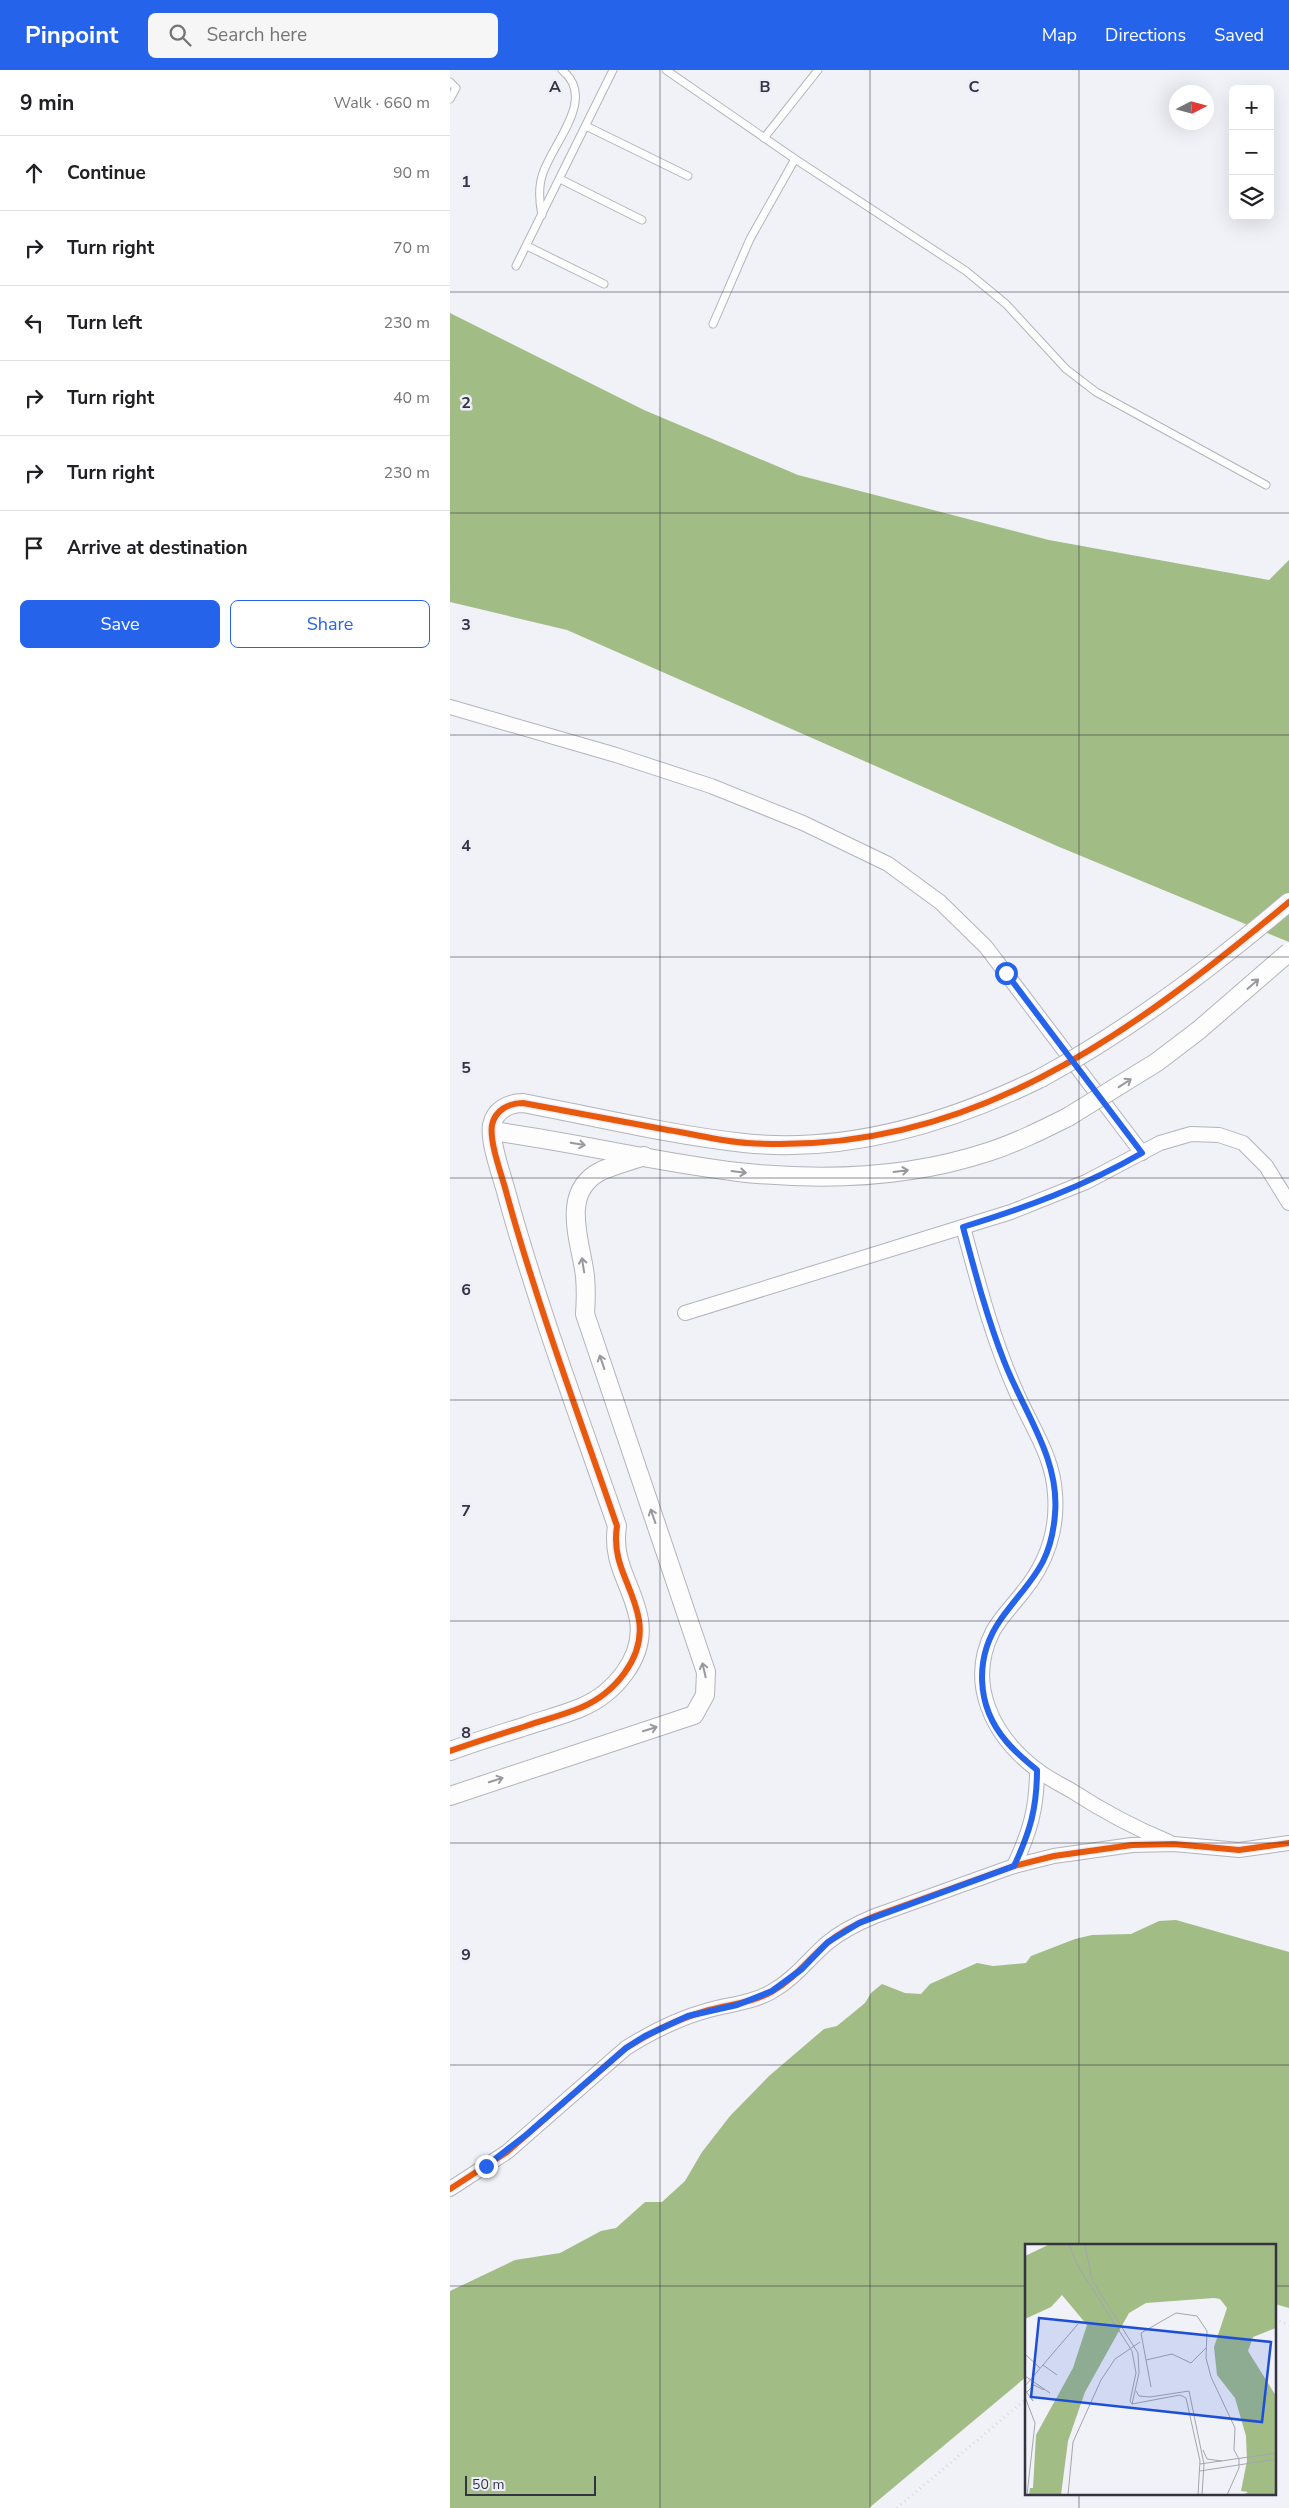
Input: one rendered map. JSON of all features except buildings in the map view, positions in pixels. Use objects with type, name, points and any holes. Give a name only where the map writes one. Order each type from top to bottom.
[{"type":"street","points":[[450,707],[616,755],[711,786],[803,823],[888,864],[940,902],[986,948],[1142,1153]]},
{"type":"street","points":[[450,1751],[582,1708],[616,1684],[635,1657],[639,1640],[640,1622],[636,1605],[616,1553],[617,1526],[527,1266],[492,1131],[496,1116],[501,1110],[515,1103],[523,1103],[737,1142],[821,1144],[887,1134],[924,1125],[984,1104],[1041,1078],[1096,1047],[1172,996],[1289,902]]},
{"type":"street","points":[[492,1131],[721,1169],[779,1176],[870,1174],[946,1163],[988,1152],[1029,1137],[1068,1118],[1157,1062],[1199,1030],[1289,952]]},
{"type":"street","points":[[685,1314],[1011,1212],[1078,1186],[1168,1140],[1191,1134],[1205,1133],[1231,1138],[1243,1143],[1259,1157],[1289,1203]]},
{"type":"street","points":[[450,1796],[694,1715],[706,1695],[707,1684],[703,1664],[585,1314],[585,1277],[574,1213],[578,1197],[583,1187],[600,1172],[644,1156]]},
{"type":"street","points":[[963,1227],[993,1331],[1015,1390],[1042,1442],[1053,1477],[1056,1513],[1049,1548],[1032,1580],[994,1630],[983,1658],[982,1673],[985,1702],[994,1723],[1006,1741],[1037,1770],[1104,1812],[1138,1830],[1174,1844]]},
{"type":"street","points":[[1014,1866],[1029,1832],[1034,1815],[1037,1798],[1037,1770]]},
{"type":"street","points":[[450,2189],[507,2152],[626,2048],[645,2036],[688,2016],[737,2005],[772,1991],[802,1969],[828,1942],[859,1923],[1014,1866],[1054,1856],[1132,1845],[1174,1844],[1239,1850],[1289,1843]]},
{"type":"lane","points":[[542,215],[539,193],[543,172],[577,100],[575,84],[562,70]]},
{"type":"lane","points":[[516,266],[613,70]]},
{"type":"lane","points":[[666,70],[795,159],[980,281],[1024,322],[1066,368],[1096,392],[1266,485]]},
{"type":"lane","points":[[764,138],[818,70]]},
{"type":"lane","points":[[450,82],[456,86],[456,90],[450,99]]},
{"type":"lane","points":[[586,126],[688,176]]},
{"type":"lane","points":[[712,324],[750,239],[795,159]]},
{"type":"lane","points":[[560,179],[642,220]]},
{"type":"lane","points":[[526,246],[604,284]]},
{"type":"path","points":[[1276,2320],[1289,2325]]},
{"type":"path","points":[[897,2508],[1025,2400]]},
{"type":"shaded area","points":[[450,313],[644,410],[798,475],[1049,540],[1269,580],[1289,560],[1289,942],[1057,846],[567,630],[450,602]]},
{"type":"shaded area","points":[[1176,1920],[1289,1952],[1289,2308],[1276,2304],[1276,2244],[1025,2244],[1025,2378],[869,2508],[450,2508],[450,2291],[515,2260],[560,2253],[601,2231],[616,2228],[645,2202],[662,2202],[685,2181],[702,2152],[730,2116],[769,2076],[824,2029],[837,2026],[865,2003],[871,1993],[882,1984],[905,1993],[921,1994],[930,1984],[977,1963],[993,1966],[1026,1963],[1031,1956],[1075,1939],[1092,1935],[1131,1934],[1159,1921]]},
{"type":"cycle path","points":[[450,1751],[567,1713],[593,1702],[615,1684],[624,1673],[632,1661],[640,1634],[636,1607],[617,1552],[617,1526],[545,1320],[497,1160],[492,1125],[499,1111],[513,1104],[523,1103],[747,1143],[827,1142],[902,1130],[973,1108],[1040,1078],[1105,1040],[1168,998],[1289,902]]},
{"type":"cycle path","points":[[450,2189],[507,2152],[626,2048],[656,2031],[687,2017],[748,2001],[771,1992],[793,1976],[831,1940],[849,1928],[875,1916],[1014,1866],[1054,1856],[1132,1845],[1174,1844],[1239,1850],[1289,1843]]},
{"type":"route","points":[[486,2166],[507,2152],[626,2048],[645,2036],[665,2025],[688,2016],[712,2009],[737,2005],[772,1991],[802,1969],[828,1942],[859,1923],[1014,1866],[1029,1832],[1037,1798],[1037,1770],[1006,1741],[990,1716],[982,1687],[983,1658],[994,1630],[1002,1617],[1022,1594],[1042,1565],[1053,1531],[1056,1513],[1055,1495],[1049,1459],[1015,1390],[1004,1361],[993,1331],[963,1227],[1054,1196],[1118,1167],[1142,1153],[1006,973]]}]
